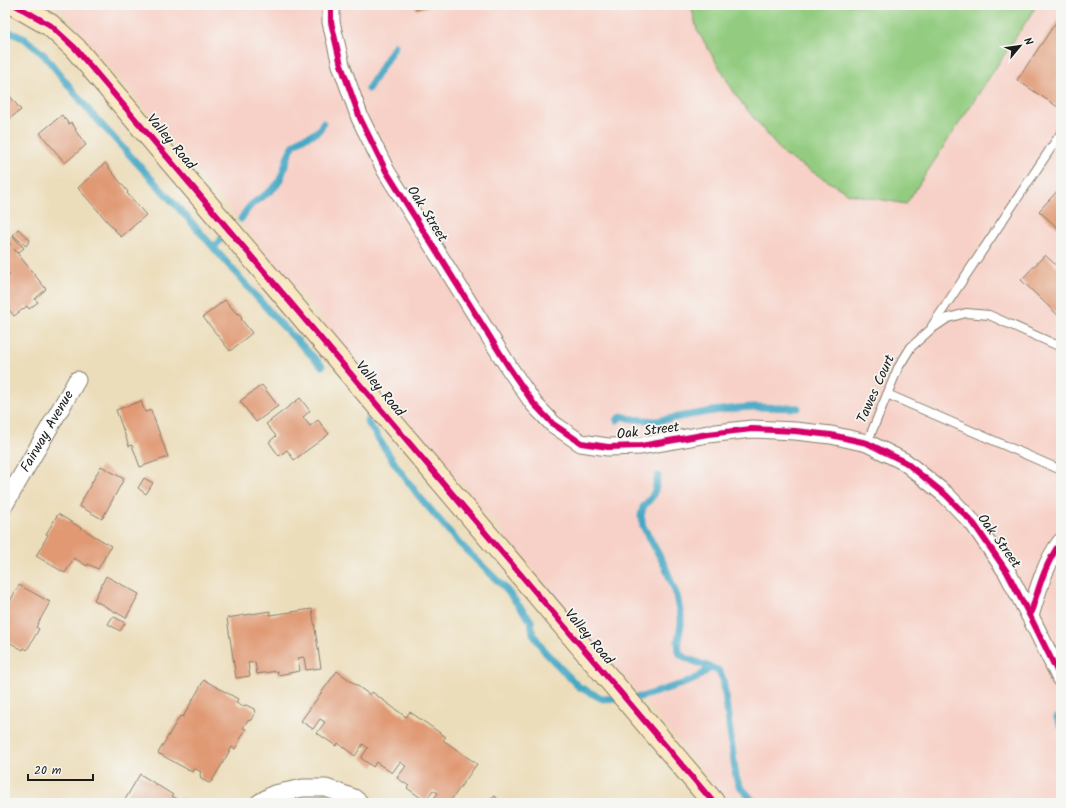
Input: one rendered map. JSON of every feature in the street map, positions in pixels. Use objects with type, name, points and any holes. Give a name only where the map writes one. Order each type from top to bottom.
[{"type":"street","name":"Valley Road","points":[[15,5],[50,25],[75,48],[714,803]]},
{"type":"street","name":"Oak Street","points":[[331,5],[331,22],[341,64],[360,118],[386,171],[510,368],[534,404],[553,424],[580,443],[608,447],[641,446],[708,434],[752,429],[795,431],[831,435],[867,443],[905,462],[946,495],[974,524],[1008,572],[1061,679]]},
{"type":"street","name":"Fairway Avenue","points":[[5,504],[77,380]]},
{"type":"street","points":[[1030,616],[1041,579],[1056,548],[1061,542]]},
{"type":"street","points":[[259,803],[274,794],[303,788],[326,788],[354,798],[360,803]]},
{"type":"lane","points":[[930,330],[1061,133]]},
{"type":"lane","name":"Tawes Court","points":[[867,443],[898,368],[911,347],[930,330],[948,318],[966,313],[989,315],[1061,347]]},
{"type":"lane","points":[[887,394],[1061,470]]},
{"type":"shaded area","points":[[51,5],[1061,5],[1061,803],[730,803],[88,41],[62,11]]},
{"type":"green space","points":[[691,5],[1037,5],[906,204],[849,194],[783,154],[737,97],[697,30]]},
{"type":"building","points":[[414,5],[434,5],[416,10]]},
{"type":"building","points":[[1061,15],[1061,109],[1017,80]]},
{"type":"building","points":[[5,90],[21,110],[5,122]]},
{"type":"building","points":[[62,115],[69,124],[71,122],[86,145],[65,163],[40,133]]},
{"type":"building","points":[[105,163],[128,192],[127,193],[146,215],[121,237],[78,188]]},
{"type":"building","points":[[1061,187],[1061,231],[1039,211]]},
{"type":"building","points":[[18,229],[30,240],[26,246],[13,235]]},
{"type":"building","points":[[12,235],[24,248],[18,253],[14,249],[46,289],[35,299],[38,302],[29,309],[27,306],[14,316],[5,305],[5,279],[10,275],[5,269],[5,249],[11,244],[7,240]]},
{"type":"building","points":[[1045,255],[1061,270],[1061,318],[1021,280]]},
{"type":"building","points":[[225,300],[237,314],[239,313],[242,318],[241,319],[252,333],[230,351],[203,317]]},
{"type":"building","points":[[262,385],[278,406],[256,422],[240,401]]},
{"type":"building","points":[[300,398],[310,411],[303,417],[310,426],[318,420],[329,434],[294,460],[287,450],[279,456],[269,442],[276,436],[266,424]]},
{"type":"building","points":[[141,401],[145,412],[151,410],[168,457],[140,467],[132,445],[129,446],[116,410]]},
{"type":"building","points":[[101,466],[124,479],[102,519],[79,506]]},
{"type":"building","points":[[144,478],[153,483],[146,494],[138,488]]},
{"type":"building","points":[[58,514],[111,546],[98,569],[88,564],[87,566],[74,558],[65,573],[36,556],[48,535],[46,534]]},
{"type":"building","points":[[106,576],[139,594],[126,618],[94,600]]},
{"type":"building","points":[[19,585],[50,602],[36,627],[39,629],[27,650],[24,648],[23,650],[5,640],[5,610]]},
{"type":"building","points":[[312,609],[321,668],[306,670],[304,657],[298,658],[300,671],[278,675],[277,671],[257,674],[255,662],[248,663],[250,676],[236,678],[227,618],[270,611],[270,615]]},
{"type":"building","points":[[113,616],[125,623],[120,631],[108,624]]},
{"type":"building","points":[[337,671],[370,695],[372,692],[406,717],[410,712],[446,737],[443,740],[477,764],[449,803],[431,803],[438,793],[433,790],[425,801],[407,788],[409,786],[397,778],[406,766],[400,762],[392,773],[376,762],[373,767],[361,758],[368,748],[363,744],[355,756],[338,743],[336,746],[317,733],[325,722],[320,719],[313,729],[301,721]]},
{"type":"building","points":[[204,680],[238,699],[236,703],[242,706],[246,705],[254,709],[255,713],[251,720],[247,721],[243,728],[246,729],[235,749],[232,747],[212,781],[209,783],[201,779],[201,772],[194,768],[192,772],[158,753],[180,716],[183,717]]},
{"type":"building","points":[[140,774],[173,795],[172,796],[178,800],[183,798],[189,803],[123,803]]},
{"type":"building","points":[[495,796],[501,803],[486,803]]},
{"type":"waterway","points":[[5,30],[25,39],[44,55],[91,113],[192,223],[277,320],[322,366]]},
{"type":"waterway","points":[[368,89],[395,46]]},
{"type":"waterway","points":[[241,219],[250,206],[272,190],[278,183],[283,173],[289,153],[295,144],[303,138],[314,134],[323,123]]},
{"type":"waterway","points":[[214,248],[220,240]]},
{"type":"waterway","points":[[617,420],[622,416],[632,419],[656,421],[713,411],[753,407],[798,408]]},
{"type":"waterway","points":[[367,421],[395,464],[418,495],[459,543],[504,587],[531,621],[533,634],[545,652],[579,687],[603,699],[641,697],[688,682],[697,678],[710,668]]},
{"type":"waterway","points":[[658,476],[655,490],[652,497],[643,507],[641,516],[643,526],[665,566],[677,596],[681,615],[678,641],[679,652],[688,659],[718,670],[723,679],[736,777],[739,785],[755,803]]},
{"type":"waterway","points":[[1057,718],[1061,726]]},
{"type":"cycle path","points":[[15,5],[50,25],[75,48],[714,803]]},
{"type":"cycle path","points":[[331,5],[331,22],[341,65],[360,118],[386,171],[510,369],[534,404],[553,424],[581,443],[608,447],[641,446],[708,434],[752,429],[795,431],[831,435],[867,443],[905,462],[946,495],[974,524],[1007,572],[1030,616]]},
{"type":"cycle path","points":[[1061,542],[1046,568],[1030,616],[1061,679]]}]
